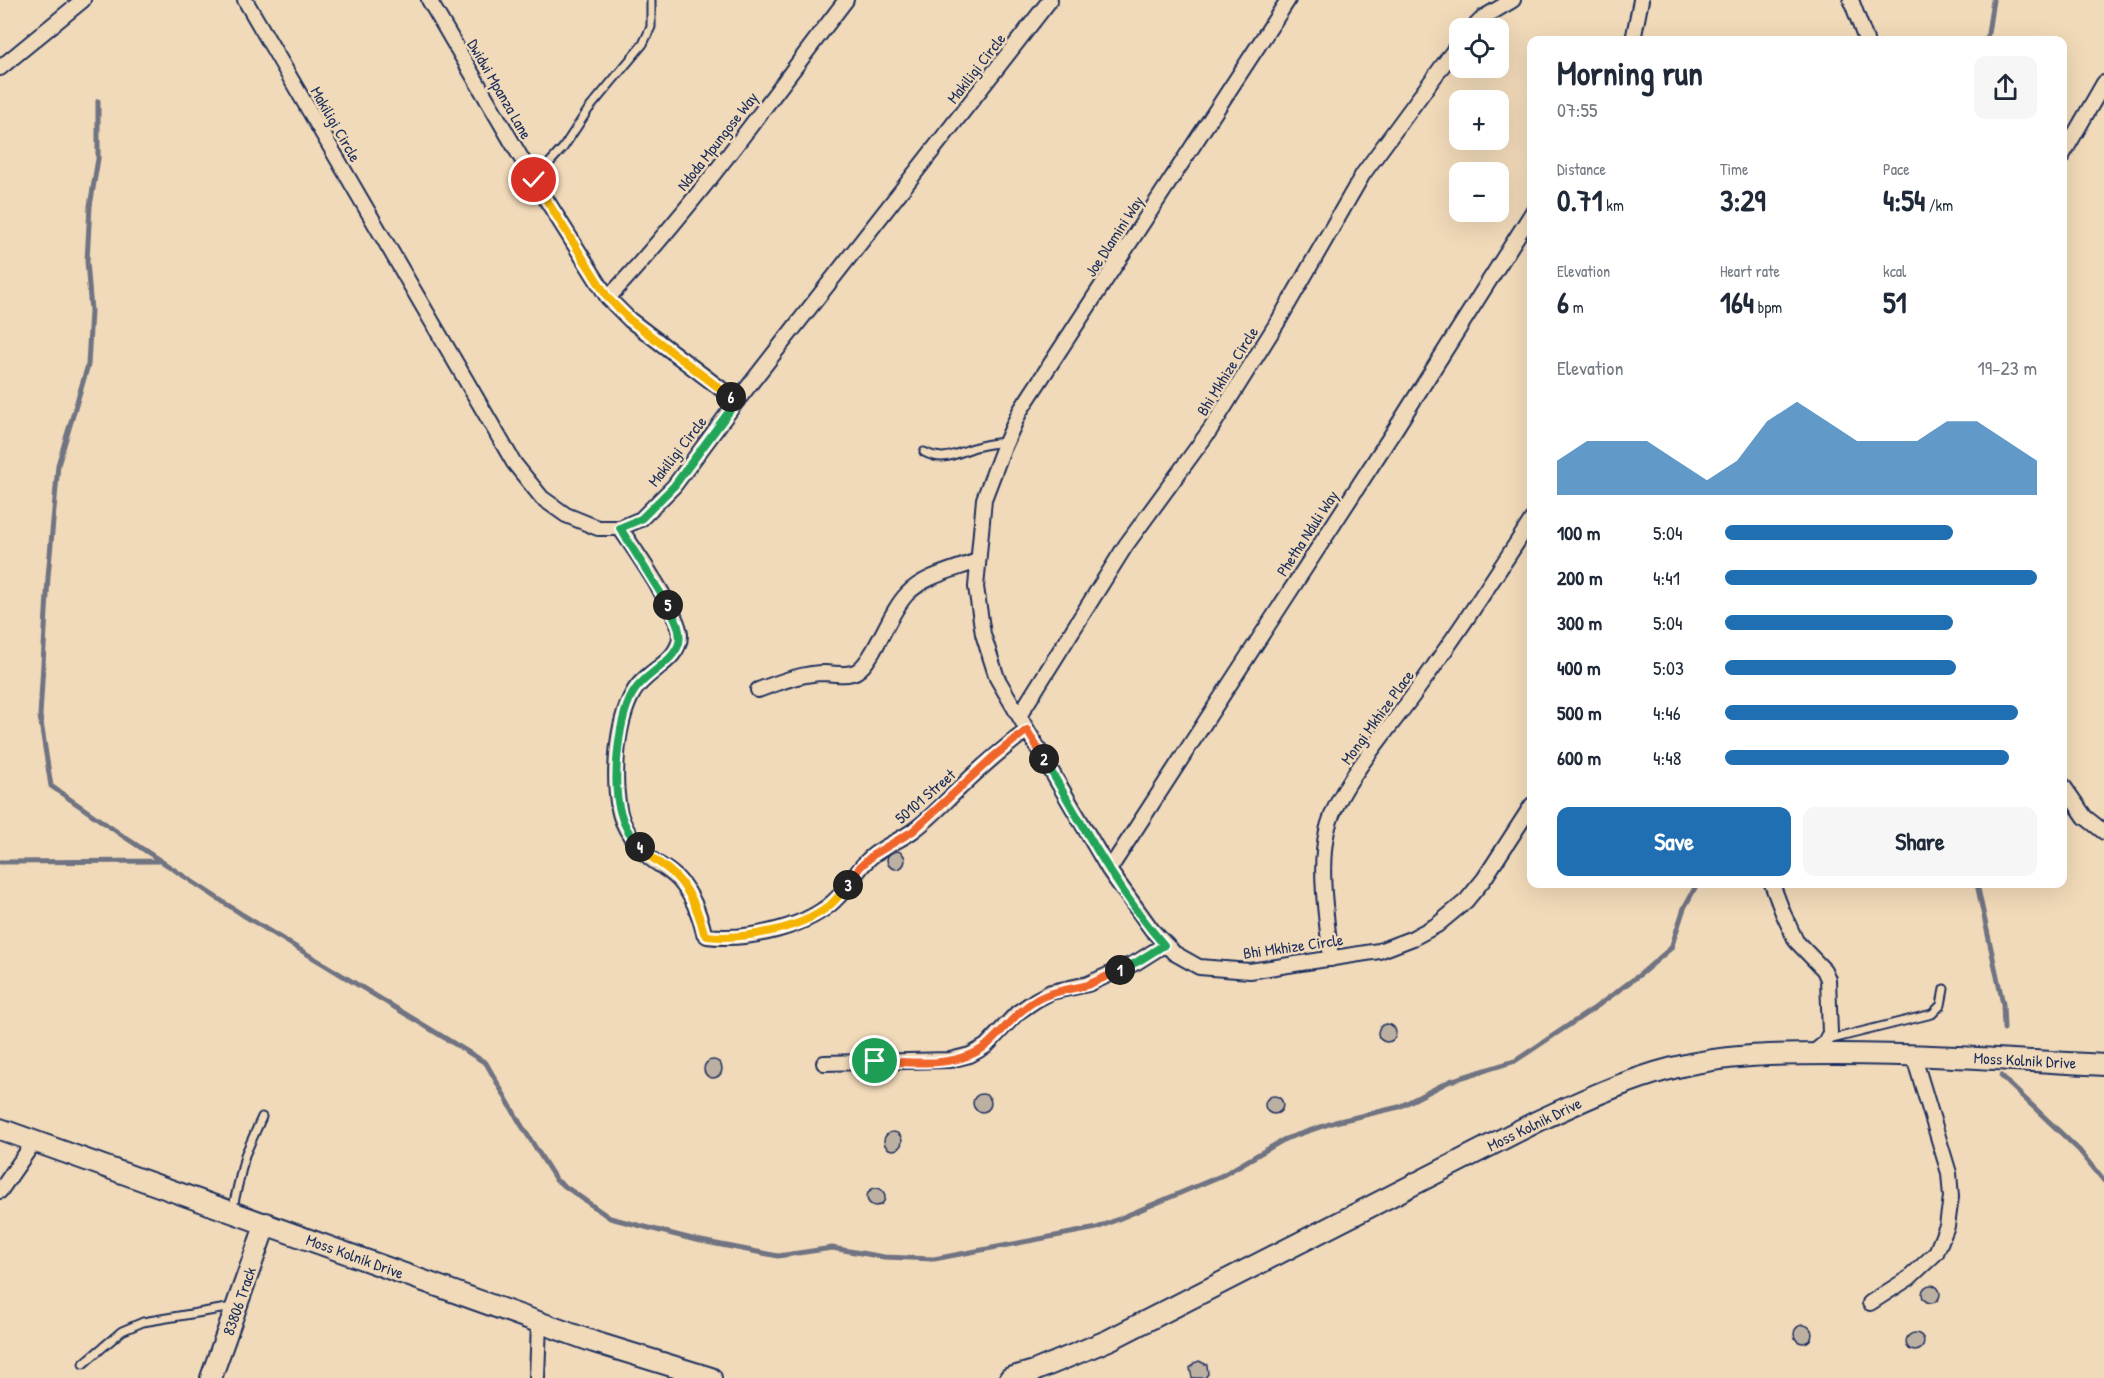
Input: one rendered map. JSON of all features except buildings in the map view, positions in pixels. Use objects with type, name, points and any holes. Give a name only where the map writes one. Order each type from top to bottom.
[{"type":"main road","name":"Moss Kolnik Drive","points":[[1010,1378],[1034,1371],[1109,1340],[1596,1094],[1673,1068],[1748,1055],[1812,1054],[1913,1054],[2104,1065]]},
{"type":"main road","name":"Moss Kolnik Drive","points":[[0,1129],[594,1342],[711,1378]]},
{"type":"main road","name":"83806 Track","points":[[211,1378],[266,1223]]},
{"type":"street","points":[[0,68],[83,0]]},
{"type":"street","name":"Makiligi Circle","points":[[245,0],[514,463],[542,498],[566,515],[598,528],[620,528],[641,519],[674,486],[737,401],[1050,0]]},
{"type":"street","name":"Dwidwi Mpanza Lane","points":[[429,0],[534,180],[608,298],[630,320],[737,401]]},
{"type":"street","name":"Ndoda Mpungose Way","points":[[608,298],[643,261],[682,213],[846,0]]},
{"type":"street","name":"Joe Dlamini Way","points":[[984,499],[1020,411],[1288,0]]},
{"type":"street","points":[[1484,18],[1512,0]]},
{"type":"street","points":[[1634,36],[1641,0]]},
{"type":"street","points":[[1851,0],[1864,36]]},
{"type":"street","name":"Bhi Mkhize Circle","points":[[1019,716],[1126,545],[1210,430],[1279,320],[1363,174],[1449,57]]},
{"type":"street","points":[[2067,147],[2104,83]]},
{"type":"street","name":"Phetha Nduli Way","points":[[1109,870],[1396,428],[1527,221]]},
{"type":"street","name":"Bhi Mkhize Circle","points":[[984,499],[976,587],[983,633],[997,678],[1109,870],[1164,945],[1199,967],[1250,972],[1379,951],[1413,938],[1437,925],[1466,901],[1484,879],[1527,813]]},
{"type":"street","name":"Mongi Mkhize Place","points":[[1331,959],[1324,858],[1327,831],[1339,798],[1418,690],[1527,526]]},
{"type":"street","name":"50101 Street","points":[[620,528],[661,592],[680,634],[676,649],[639,684],[625,712],[618,756],[619,810],[625,826],[636,843],[650,858],[669,870],[685,888],[695,903],[707,936],[738,937],[763,932],[793,924],[822,910],[839,896],[860,867],[873,855],[913,831],[993,757],[1027,730]]},
{"type":"street","points":[[758,690],[802,676],[858,671],[867,661],[893,612],[907,593],[920,583],[977,561]]},
{"type":"street","points":[[2067,791],[2085,817],[2104,832]]},
{"type":"street","points":[[1774,888],[1796,941],[1824,970],[1828,979],[1831,1026],[1828,1040],[1812,1054]]},
{"type":"street","points":[[824,1063],[950,1060],[970,1055],[986,1046],[1017,1013],[1036,1000],[1051,992],[1088,984],[1108,976],[1164,945]]},
{"type":"street","points":[[1870,1303],[1910,1278],[1936,1253],[1947,1226],[1951,1197],[1949,1173],[1913,1054]]},
{"type":"street","points":[[0,1191],[34,1142]]},
{"type":"street","points":[[534,1377],[539,1322]]},
{"type":"lane","points":[[534,180],[563,147],[595,102],[643,44],[651,27],[651,0]]},
{"type":"lane","points":[[924,452],[952,457],[977,446],[1006,442]]},
{"type":"lane","points":[[1828,1040],[1932,1014],[1941,1005],[1944,989]]},
{"type":"lane","points":[[232,1211],[245,1155],[262,1117]]},
{"type":"lane","points":[[83,1364],[123,1331],[143,1322],[237,1306]]},
{"type":"waterway","points":[[1988,36],[1993,0]]},
{"type":"waterway","points":[[98,101],[98,159],[90,206],[87,261],[91,311],[88,365],[58,465],[48,577],[40,716],[51,786],[243,915],[486,1063],[556,1180],[610,1218],[696,1240],[778,1256],[832,1248],[884,1257],[934,1259],[1097,1228],[1223,1175],[1285,1139],[1335,1122],[1399,1107],[1450,1081],[1515,1061],[1596,1007],[1671,948],[1684,908],[1695,888]]},
{"type":"waterway","points":[[0,862],[160,861]]},
{"type":"waterway","points":[[1978,888],[2003,1004],[2004,1029]]},
{"type":"waterway","points":[[2001,1076],[2079,1150],[2104,1181]]},
{"type":"route","points":[[534,180],[608,298],[630,320],[737,401],[674,486],[641,519],[620,528],[661,592],[680,634],[679,642],[672,655],[633,692],[622,720],[618,756],[619,810],[625,826],[636,843],[650,858],[669,870],[680,881],[695,903],[704,933],[707,936],[738,937],[793,924],[816,915],[839,896],[860,867],[873,855],[913,831],[993,757],[1027,730],[1109,870],[1164,945],[1108,976],[1067,990],[1051,992],[1036,1000],[1017,1013],[986,1046],[970,1055],[950,1060],[920,1062],[875,1061]]}]
